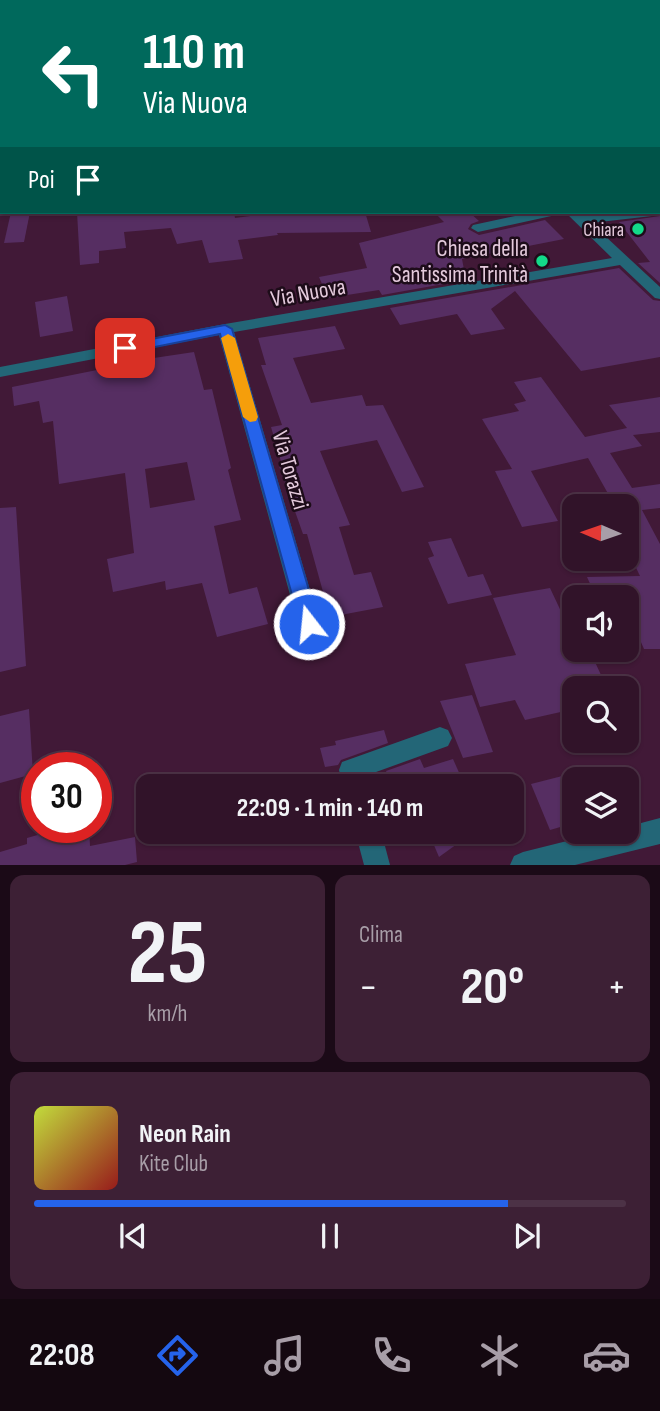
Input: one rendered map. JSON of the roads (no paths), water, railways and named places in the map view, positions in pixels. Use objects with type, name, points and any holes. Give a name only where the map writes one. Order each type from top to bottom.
[{"type":"street","points":[[478,228],[542,214]]},
{"type":"street","points":[[575,217],[621,214]]},
{"type":"street","points":[[575,217],[660,295]]},
{"type":"street","name":"Via Nuova","points":[[0,372],[225,329],[624,260]]},
{"type":"street","name":"Via Torazzi","points":[[225,329],[309,624]]},
{"type":"street","points":[[352,774],[351,770],[440,738]]},
{"type":"street","points":[[523,865],[660,831]]},
{"type":"street","points":[[371,844],[377,865]]},
{"type":"place","name":"Chiara","points":[[638,229]]},
{"type":"place","name":"Chiesa della Santissima Trinità","points":[[542,261]]}]
